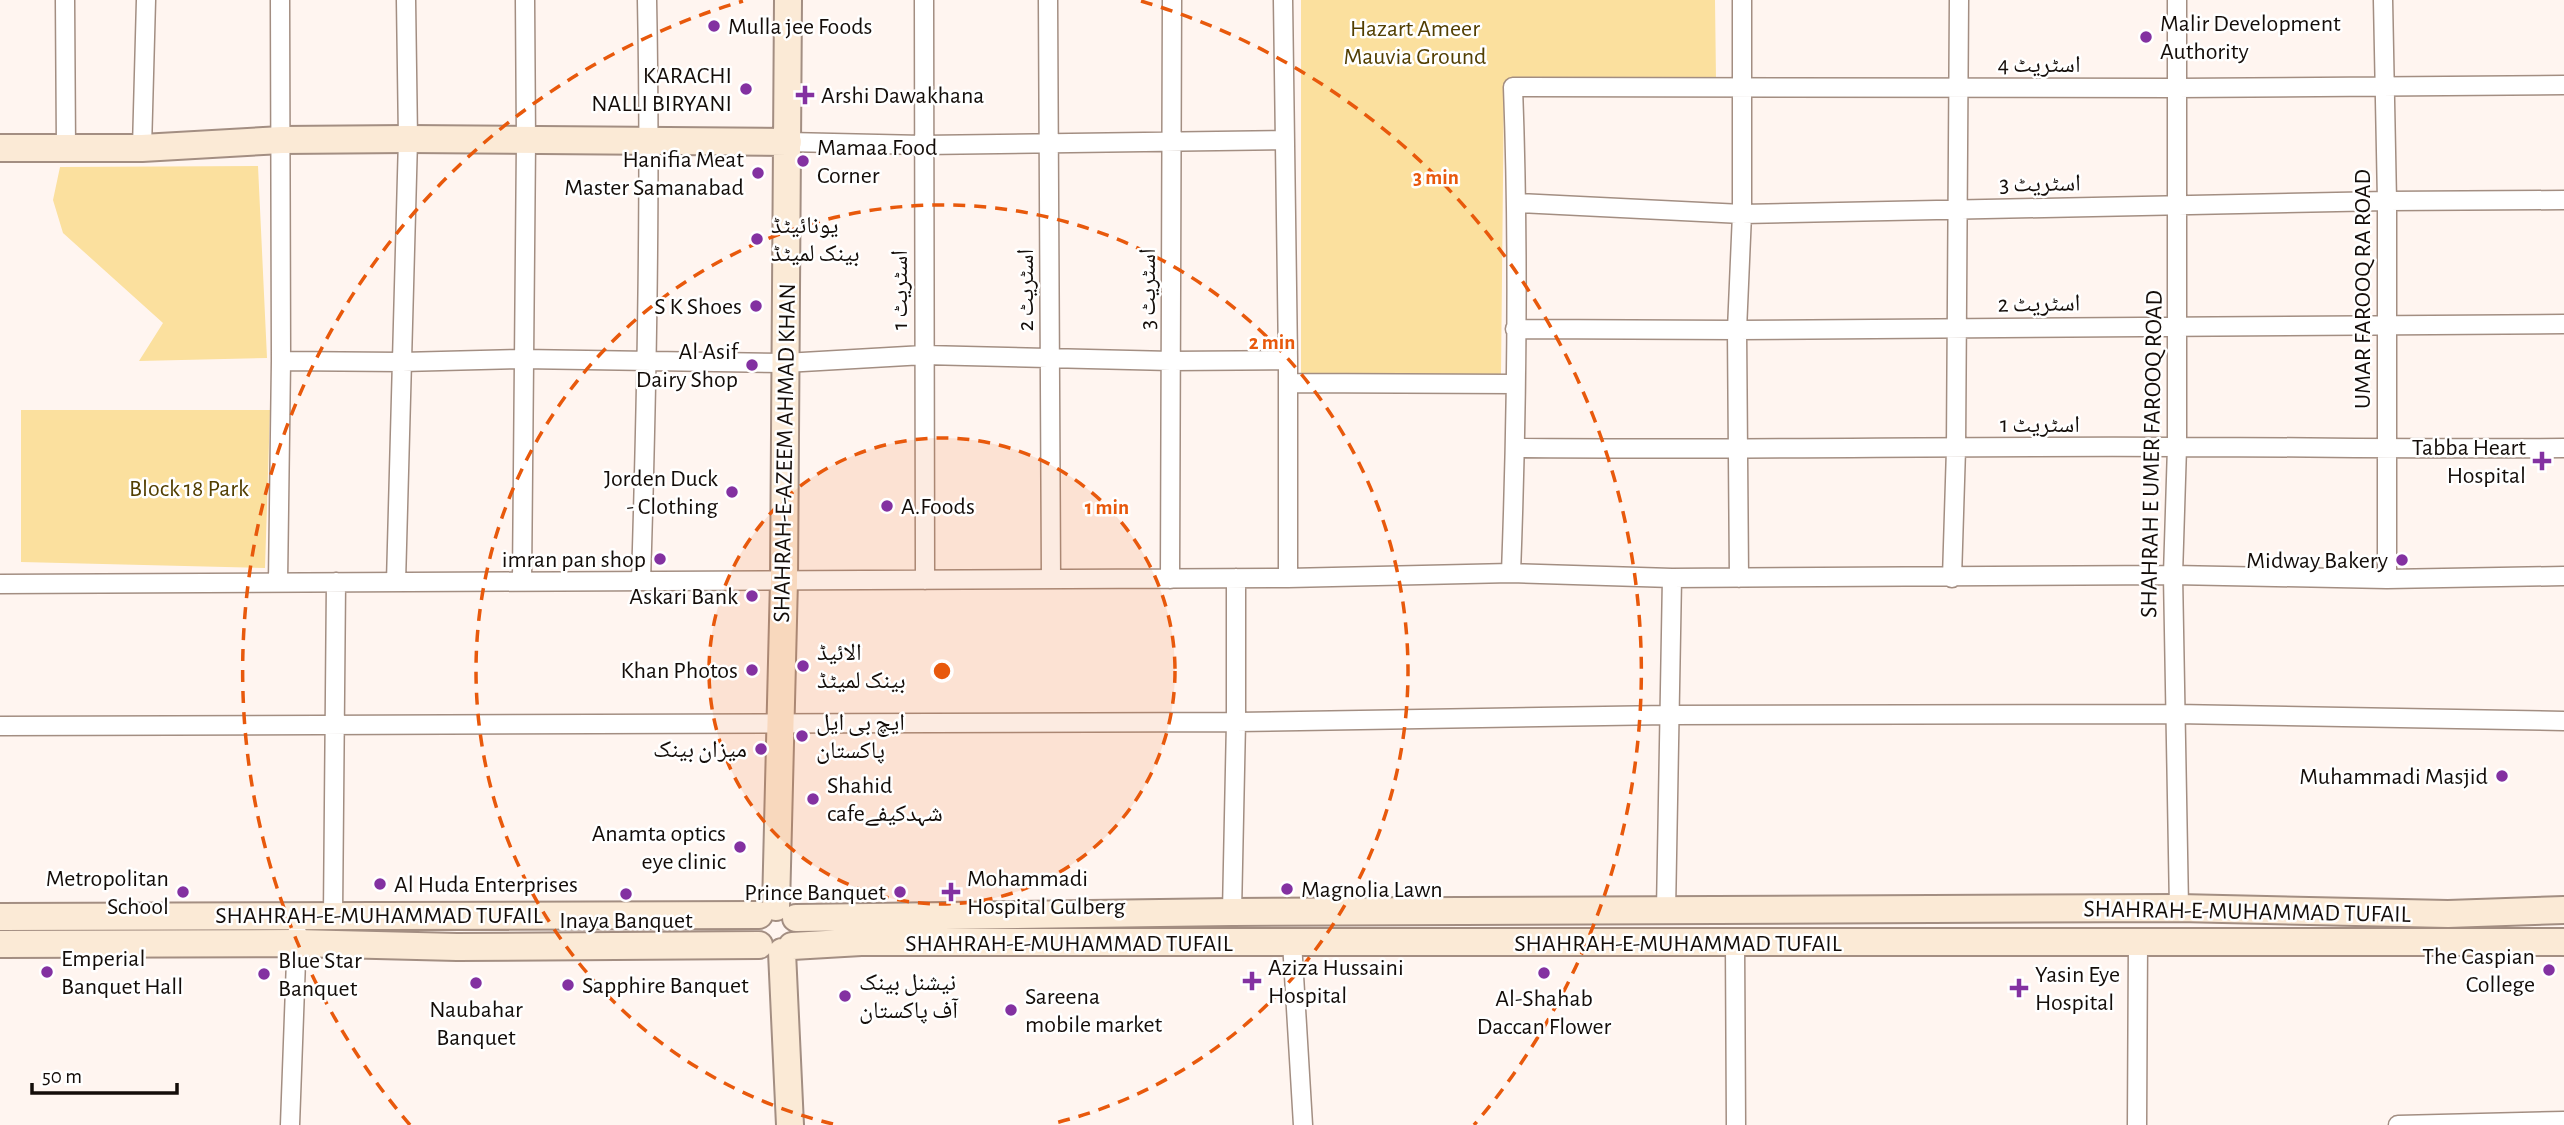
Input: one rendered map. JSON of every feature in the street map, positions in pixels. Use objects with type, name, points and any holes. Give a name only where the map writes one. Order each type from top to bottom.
[{"type":"main road","name":"SHAHRAH-E-AZEEM AHMAD KHAN","points":[[777,913],[784,580],[788,0]]},
{"type":"main road","points":[[0,148],[142,148],[282,140],[408,139],[788,142]]},
{"type":"main road","name":"SHAHRAH-E-MUHAMMAD TUFAIL","points":[[0,917],[2179,908],[2448,914],[2564,911]]},
{"type":"main road","points":[[777,913],[799,933],[778,947],[753,930],[777,913]]},
{"type":"main road","name":"SHAHRAH-E-MUHAMMAD TUFAIL","points":[[0,944],[296,943],[457,947],[778,947],[862,943],[2564,942]]},
{"type":"main road","points":[[778,947],[790,1125]]},
{"type":"street","points":[[65,0],[66,148]]},
{"type":"street","points":[[142,148],[146,0]]},
{"type":"street","points":[[278,582],[282,140],[280,0]]},
{"type":"street","points":[[396,582],[408,139],[406,0]]},
{"type":"street","points":[[522,581],[525,0]]},
{"type":"street","points":[[641,581],[648,361],[650,141],[647,0]]},
{"type":"street","name":"اسٹریٹ 1","points":[[924,0],[925,580]]},
{"type":"street","name":"اسٹریٹ 2","points":[[1048,0],[1051,579]]},
{"type":"street","name":"اسٹریٹ 3","points":[[1170,579],[1172,0]]},
{"type":"street","points":[[1283,0],[1288,578]]},
{"type":"street","points":[[1739,578],[1737,330],[1742,214],[1742,0]]},
{"type":"street","points":[[1952,578],[1956,449],[1959,0]]},
{"type":"street","name":"SHAHRAH E UMER FAROOQ ROAD","points":[[2177,0],[2178,326],[2173,575],[2179,908]]},
{"type":"street","name":"UMAR FAROOQ RA ROAD","points":[[2383,0],[2388,201],[2387,579]]},
{"type":"street","name":"اسٹریٹ 4","points":[[1517,203],[1513,87],[1742,89],[2564,85]]},
{"type":"street","points":[[788,142],[923,145],[1285,141]]},
{"type":"street","name":"اسٹریٹ 3","points":[[1517,203],[1742,214],[2564,200]]},
{"type":"street","points":[[1511,573],[1516,448],[1517,203]]},
{"type":"street","name":"اسٹریٹ 2","points":[[1515,329],[1957,329],[2564,324]]},
{"type":"street","points":[[281,361],[522,359],[785,363],[924,355],[1171,361],[1288,360]]},
{"type":"street","points":[[1288,383],[1515,384]]},
{"type":"street","name":"اسٹریٹ 1","points":[[1516,448],[2564,448]]},
{"type":"street","points":[[0,584],[1170,579],[1511,573],[1672,578],[2173,575],[2387,579],[2564,576]]},
{"type":"street","points":[[1232,912],[1236,578]]},
{"type":"street","points":[[1666,911],[1672,578]]},
{"type":"street","points":[[333,915],[336,582]]},
{"type":"street","points":[[0,726],[1236,722],[1668,715],[2176,715],[2564,720]]},
{"type":"street","points":[[290,1125],[297,915]]},
{"type":"street","points":[[2137,1125],[2138,941]]},
{"type":"street","points":[[1292,943],[1303,1125]]},
{"type":"street","points":[[1735,944],[1736,1125]]},
{"type":"street","points":[[2398,1125],[2564,1121]]},
{"type":"green space","name":"Hazart Ameer Mauvia Ground","points":[[1301,0],[1715,0],[1716,80],[1504,83],[1501,375],[1301,375]]},
{"type":"green space","points":[[258,166],[267,358],[139,361],[163,323],[63,233],[53,200],[60,167]]},
{"type":"green space","name":"Block 18 Park","points":[[21,410],[270,410],[265,568],[21,562]]},
{"type":"place","name":"Mulla jee Foods","points":[[714,26]]},
{"type":"place","name":"Malir Development Authority","points":[[2146,37]]},
{"type":"place","name":"KARACHI NALLI BIRYANI","points":[[746,89]]},
{"type":"place","name":"Arshi Dawakhana","points":[[805,95]]},
{"type":"place","name":"Mamaa Food Corner","points":[[803,161]]},
{"type":"place","name":"Hanifia Meat Master Samanabad","points":[[758,173]]},
{"type":"place","name":"یونائیٹڈ بینک لمیٹڈ","points":[[757,239]]},
{"type":"place","name":"S K Shoes","points":[[756,306]]},
{"type":"place","name":"Al Asif Dairy Shop","points":[[752,365]]},
{"type":"place","name":"Tabba Heart Hospital","points":[[2542,461]]},
{"type":"place","name":"Jorden Duck - Clothing","points":[[732,492]]},
{"type":"place","name":"A.Foods","points":[[887,506]]},
{"type":"place","name":"imran pan shop","points":[[660,559]]},
{"type":"place","name":"Midway Bakery","points":[[2402,560]]},
{"type":"place","name":"Askari Bank","points":[[752,596]]},
{"type":"place","name":"الائیڈ بینک لمیٹڈ","points":[[803,666]]},
{"type":"place","name":"Khan Photos","points":[[752,670]]},
{"type":"place","name":"ایچ بی ایل پاکستان","points":[[802,736]]},
{"type":"place","name":"میزان بینک","points":[[761,749]]},
{"type":"place","name":"Muhammadi Masjid","points":[[2502,776]]},
{"type":"place","name":"Shahid cafeشہدکیفے","points":[[813,799]]},
{"type":"place","name":"Anamta optics eye clinic","points":[[740,847]]},
{"type":"place","name":"Al Huda Enterprises","points":[[380,884]]},
{"type":"place","name":"Magnolia Lawn","points":[[1287,889]]},
{"type":"place","name":"Metropolitan School","points":[[183,892]]},
{"type":"place","name":"Prince Banquet","points":[[900,892]]},
{"type":"place","name":"Mohammadi Hospital Gulberg","points":[[951,892]]},
{"type":"place","name":"Inaya Banquet","points":[[626,894]]},
{"type":"place","name":"The Caspian College","points":[[2549,970]]},
{"type":"place","name":"Emperial Banquet Hall","points":[[47,972]]},
{"type":"place","name":"Al-Shahab Daccan Flower","points":[[1544,973]]},
{"type":"place","name":"Blue Star Banquet","points":[[264,974]]},
{"type":"place","name":"Aziza Hussaini Hospital","points":[[1252,981]]},
{"type":"place","name":"Naubahar Banquet","points":[[476,983]]},
{"type":"place","name":"Sapphire Banquet","points":[[568,985]]},
{"type":"place","name":"Yasin Eye Hospital","points":[[2019,988]]},
{"type":"place","name":"نیشنل بینک آف پاکستان","points":[[845,996]]},
{"type":"place","name":"Sareena mobile market","points":[[1011,1010]]}]
